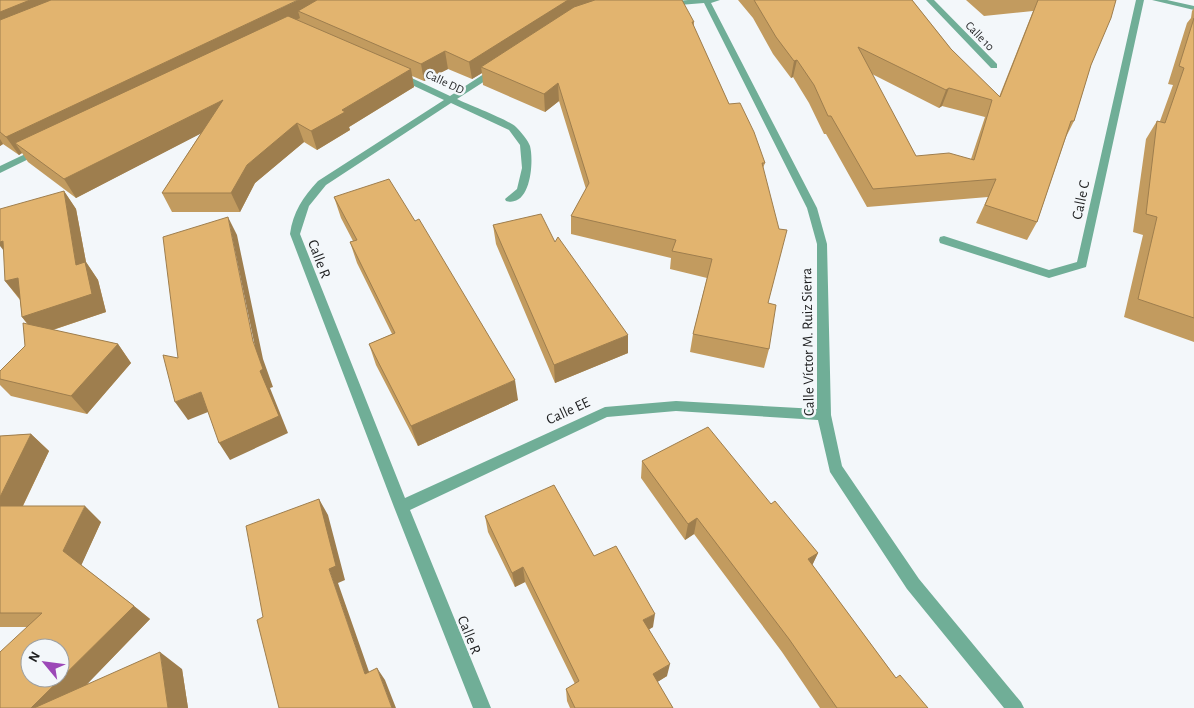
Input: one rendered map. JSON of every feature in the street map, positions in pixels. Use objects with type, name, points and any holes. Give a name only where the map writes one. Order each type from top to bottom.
[{"type":"street","name":"Calle Víctor M. Ruiz Sierra","points":[[707,0],[812,208],[822,244],[824,415],[835,468],[913,584],[1015,708]]},
{"type":"street","points":[[658,5],[716,0]]},
{"type":"street","name":"Calle 10","points":[[930,0],[994,66]]},
{"type":"street","name":"Calle C","points":[[944,240],[1048,274],[1082,264],[1140,0]]},
{"type":"street","points":[[1156,0],[1194,8]]},
{"type":"street","name":"Calle R","points":[[482,708],[401,507],[295,234],[299,212],[303,203],[322,183],[507,62]]},
{"type":"street","name":"Calle DD","points":[[392,72],[512,128],[525,145],[527,168],[522,190],[510,199]]},
{"type":"street","points":[[0,170],[53,144]]},
{"type":"street","name":"Calle EE","points":[[401,507],[604,412],[676,406],[824,415]]},
{"type":"building","points":[[0,0],[30,0],[0,12]]},
{"type":"building","points":[[51,0],[298,0],[6,137],[0,132],[0,20]]},
{"type":"building","points":[[317,0],[568,0],[469,62],[445,51],[421,64],[298,11]]},
{"type":"building","points":[[595,0],[682,0],[694,22],[692,22],[729,104],[740,103],[754,132],[765,163],[762,163],[779,229],[787,230],[768,303],[776,305],[769,349],[693,334],[712,259],[672,251],[676,240],[571,216],[589,183],[558,83],[544,94],[481,67],[574,7]]},
{"type":"building","points":[[754,0],[912,0],[951,49],[1000,97],[1038,0],[1116,0],[1111,18],[1091,65],[1074,121],[1071,121],[1037,222],[985,205],[996,179],[873,189],[831,116],[828,116],[814,85],[797,60],[794,61],[776,37]],"holes":[[[858,47],[946,90],[949,88],[992,100],[974,160],[949,153],[916,156]]]},
{"type":"building","points":[[288,16],[411,69],[342,110],[345,112],[311,131],[297,123],[247,165],[231,193],[162,193],[223,100],[64,179],[15,143]]},
{"type":"building","points":[[1194,18],[1194,318],[1138,299],[1157,217],[1146,214],[1157,121],[1165,123],[1184,68],[1179,66]]},
{"type":"building","points":[[389,179],[415,221],[419,219],[515,380],[411,426],[369,344],[395,333],[350,242],[357,240],[334,197]]},
{"type":"building","points":[[64,191],[76,265],[85,262],[92,294],[22,317],[18,278],[5,281],[3,241],[0,242],[0,209]]},
{"type":"building","points":[[541,214],[555,242],[558,237],[628,335],[554,365],[493,225]]},
{"type":"building","points":[[228,217],[253,341],[263,369],[260,371],[279,416],[219,443],[201,392],[175,402],[163,355],[178,358],[163,237]]},
{"type":"building","points":[[23,323],[118,344],[71,396],[0,379],[0,371],[25,346]]},
{"type":"building","points":[[708,427],[771,504],[775,501],[818,553],[808,559],[896,678],[900,675],[928,708],[837,708],[789,639],[697,518],[688,524],[642,461]]},
{"type":"building","points":[[31,434],[0,497],[0,436]]},
{"type":"building","points":[[554,485],[594,556],[616,546],[655,614],[643,620],[670,664],[653,674],[673,708],[575,708],[566,689],[579,681],[523,567],[512,573],[485,516]]},
{"type":"building","points":[[319,499],[336,566],[329,569],[365,674],[377,668],[392,708],[279,708],[257,620],[263,617],[246,526]]},
{"type":"building","points":[[0,506],[85,506],[63,551],[134,606],[70,669],[70,638],[20,638],[20,688],[51,688],[31,708],[0,708],[0,652],[42,613],[0,613]]},
{"type":"building","points":[[160,652],[168,708],[34,708]]}]
